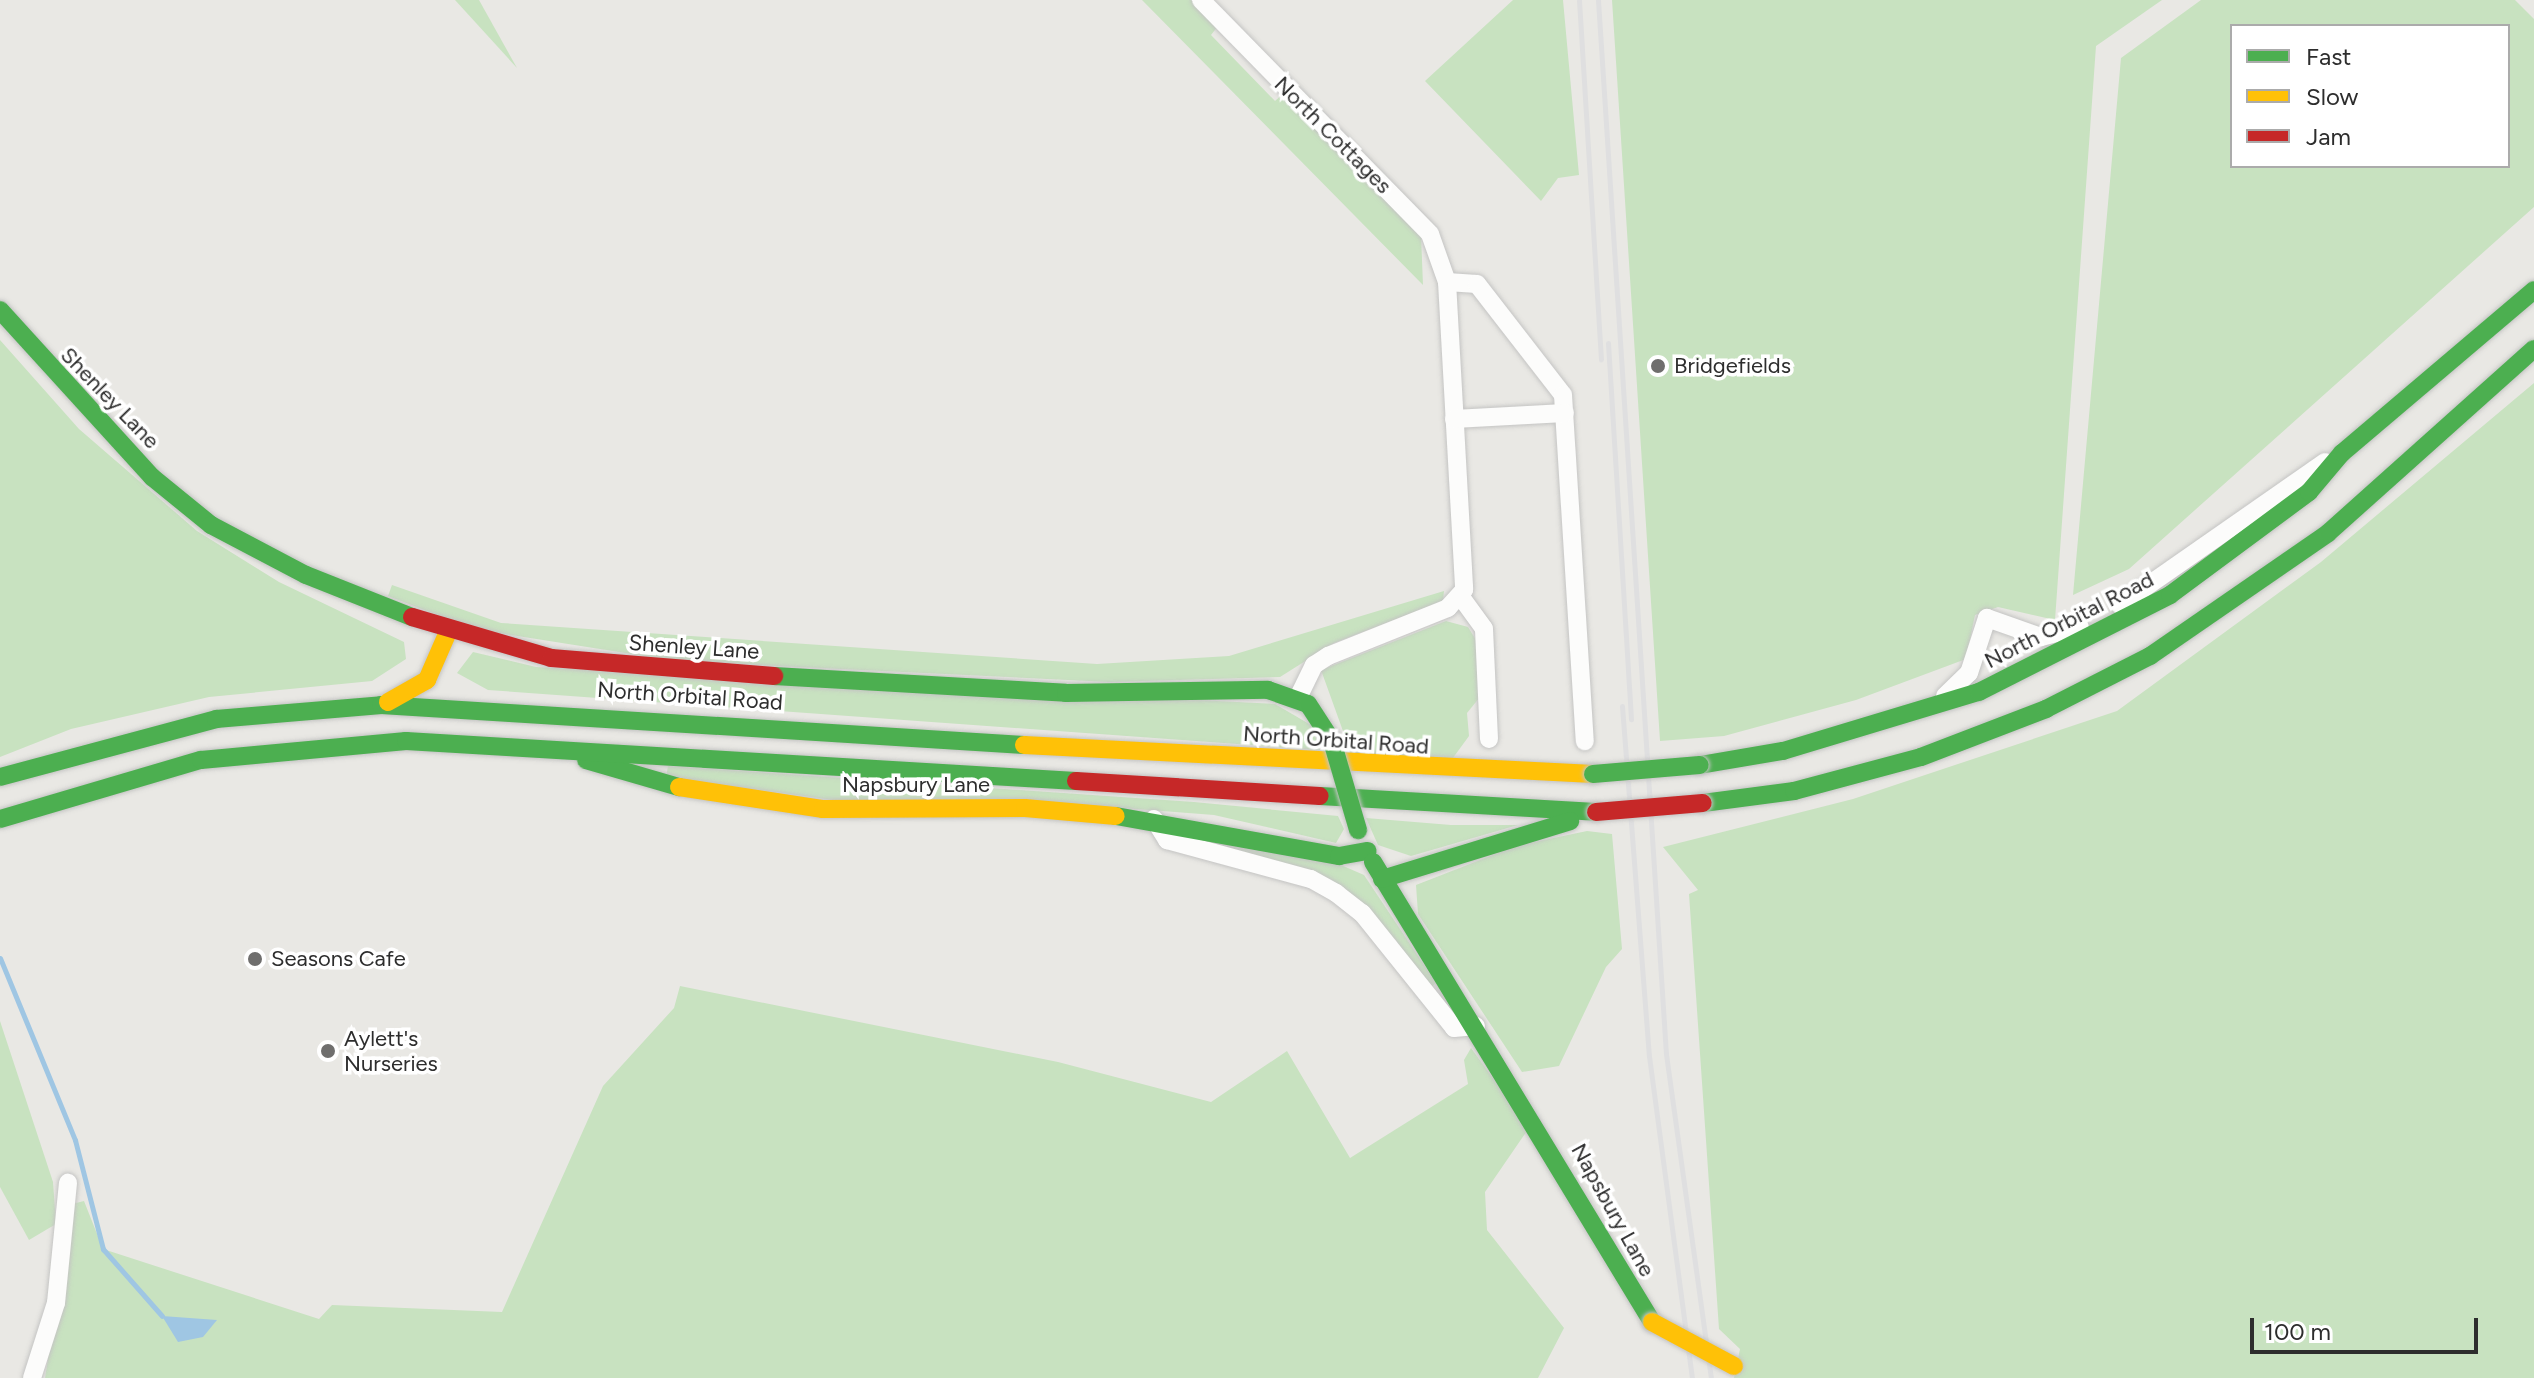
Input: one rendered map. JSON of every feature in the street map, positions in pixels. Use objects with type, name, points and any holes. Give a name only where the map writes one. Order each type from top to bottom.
[{"type":"main road","name":"North Orbital Road","points":[[0,777],[216,719],[381,705],[502,707],[1413,770],[1593,774],[1700,765],[1783,751],[1935,705],[2031,670],[2170,595],[2298,501],[2342,453],[2534,290]]},
{"type":"main road","name":"Shenley Lane","points":[[0,310],[152,477],[211,525],[306,575],[448,632],[551,658],[639,667],[1012,691],[1268,690],[1298,698]]},
{"type":"main road","points":[[0,819],[132,776],[290,747],[552,746],[1278,798],[1596,812],[1794,791],[1921,757],[2046,709],[2150,656],[2328,533],[2534,349]]},
{"type":"main road","points":[[381,705],[414,691],[441,661],[448,632]]},
{"type":"main road","points":[[441,661],[452,684],[502,707]]},
{"type":"main road","points":[[1298,698],[1320,715],[1332,741],[1358,830],[1382,879],[1596,812]]},
{"type":"main road","name":"Napsbury Lane","points":[[552,746],[679,787],[823,809],[1025,808],[1154,819],[1339,856],[1368,851]]},
{"type":"main road","name":"Napsbury Lane","points":[[1382,879],[1476,1026],[1652,1322],[1741,1372]]},
{"type":"street","name":"North Cottages","points":[[1201,0],[1430,234],[1447,282],[1461,597]]},
{"type":"street","points":[[1447,282],[1477,284],[1557,378],[1565,413],[1585,741]]},
{"type":"street","points":[[1454,419],[1565,413]]},
{"type":"street","points":[[1935,705],[1969,673],[1987,618],[2041,637],[2072,631],[2200,553],[2294,477],[2342,453]]},
{"type":"street","points":[[1298,698],[1314,665],[1328,656],[1461,597],[1484,629],[1489,739]]},
{"type":"street","points":[[1154,819],[1167,840],[1298,875],[1336,893],[1371,923],[1454,1028],[1476,1026]]},
{"type":"street","points":[[32,1378],[56,1303],[68,1183]]},
{"type":"green space","points":[[455,0],[479,0],[517,68]]},
{"type":"green space","points":[[1142,0],[1193,0],[1218,26],[1211,35],[1275,101],[1284,93],[1421,235],[1423,285]]},
{"type":"green space","points":[[1513,0],[1563,0],[1579,175],[1558,178],[1541,201],[1425,81]]},
{"type":"green space","points":[[1612,0],[2162,0],[2096,46],[2055,620],[1998,607],[1975,615],[1966,659],[1856,700],[1724,736],[1660,741]]},
{"type":"green space","points":[[2201,0],[2515,0],[2534,19],[2534,207],[2129,569],[2073,595],[2121,58]]},
{"type":"green space","points":[[0,340],[79,429],[197,531],[279,582],[404,642],[406,659],[372,681],[209,697],[71,729],[0,757]]},
{"type":"green space","points":[[2534,383],[2534,1378],[1734,1378],[1740,1349],[1719,1329],[1689,894],[1698,890],[1663,847],[1853,799],[2117,711],[2321,562]]},
{"type":"green space","points":[[392,585],[501,623],[1097,664],[1229,656],[1444,591],[1443,601],[1334,643],[1280,677],[1109,682],[676,661],[474,629],[388,596]]},
{"type":"green space","points":[[1446,621],[1468,627],[1476,640],[1480,697],[1467,713],[1469,736],[1450,762],[1352,756],[1321,670]]},
{"type":"green space","points":[[473,652],[536,667],[1275,704],[1311,725],[1320,750],[488,690],[457,673]]},
{"type":"green space","points":[[668,766],[1194,802],[1338,816],[1344,829],[1336,843],[1214,815],[1084,805],[870,805],[666,777]]},
{"type":"green space","points":[[1366,818],[1451,825],[1518,825],[1411,856],[1378,845]]},
{"type":"green space","points":[[1587,831],[1612,834],[1622,949],[1606,967],[1559,1066],[1522,1072],[1418,914],[1416,885],[1516,846]]},
{"type":"green space","points":[[1207,842],[1334,862],[1364,875],[1436,983],[1430,988],[1395,939],[1326,879]]},
{"type":"green space","points":[[680,986],[1058,1062],[1211,1102],[1287,1051],[1350,1158],[1468,1084],[1464,1060],[1471,1048],[1529,1128],[1485,1192],[1487,1230],[1564,1328],[1538,1378],[45,1378],[72,1204],[84,1201],[103,1249],[319,1319],[332,1305],[502,1312],[603,1086],[674,1008]]},
{"type":"green space","points":[[0,1021],[53,1182],[56,1224],[29,1240],[0,1187]]},
{"type":"water","points":[[162,1316],[217,1320],[203,1337],[178,1342]]},
{"type":"waterway","points":[[0,958],[75,1140],[103,1249],[162,1316]]},
{"type":"railway","points":[[1579,0],[1601,359]]},
{"type":"railway","points":[[1598,0],[1666,1054],[1711,1378]]},
{"type":"railway","points":[[1608,343],[1631,719]]},
{"type":"railway","points":[[1622,706],[1649,1056],[1692,1378]]},
{"type":"traffic: fast","points":[[1700,765],[1783,751],[1979,692],[2170,595],[2309,492],[2342,453],[2534,290]]},
{"type":"traffic: fast","points":[[0,310],[152,477],[211,525],[306,575],[412,617]]},
{"type":"traffic: fast","points":[[1703,803],[1794,791],[1921,757],[2046,709],[2150,656],[2328,533],[2534,349]]},
{"type":"traffic: fast","points":[[774,676],[1066,693],[1268,690],[1308,704],[1332,741]]},
{"type":"traffic: fast","points":[[0,777],[216,719],[381,705],[1024,745]]},
{"type":"traffic: fast","points":[[0,819],[201,760],[406,741],[1076,781]]},
{"type":"traffic: fast","points":[[1332,741],[1358,830]]},
{"type":"traffic: fast","points":[[586,760],[679,787]]},
{"type":"traffic: fast","points":[[1593,774],[1700,765]]},
{"type":"traffic: fast","points":[[1320,796],[1596,812]]},
{"type":"traffic: fast","points":[[1116,816],[1339,856],[1368,851]]},
{"type":"traffic: fast","points":[[1382,879],[1570,821]]},
{"type":"traffic: fast","points":[[1373,862],[1652,1322]]},
{"type":"traffic: slow","points":[[388,702],[427,680],[448,632]]},
{"type":"traffic: slow","points":[[1024,745],[1593,774]]},
{"type":"traffic: slow","points":[[679,787],[823,809],[1025,808],[1116,816]]},
{"type":"traffic: slow","points":[[1652,1322],[1734,1366]]},
{"type":"traffic: jam","points":[[412,617],[551,658],[774,676]]},
{"type":"traffic: jam","points":[[1076,781],[1320,796]]},
{"type":"traffic: jam","points":[[1596,812],[1703,803]]},
{"type":"place","name":"Bridgefields","points":[[1658,366]]},
{"type":"place","name":"Seasons Cafe","points":[[255,959]]},
{"type":"place","name":"Aylett's Nurseries","points":[[328,1051]]}]
